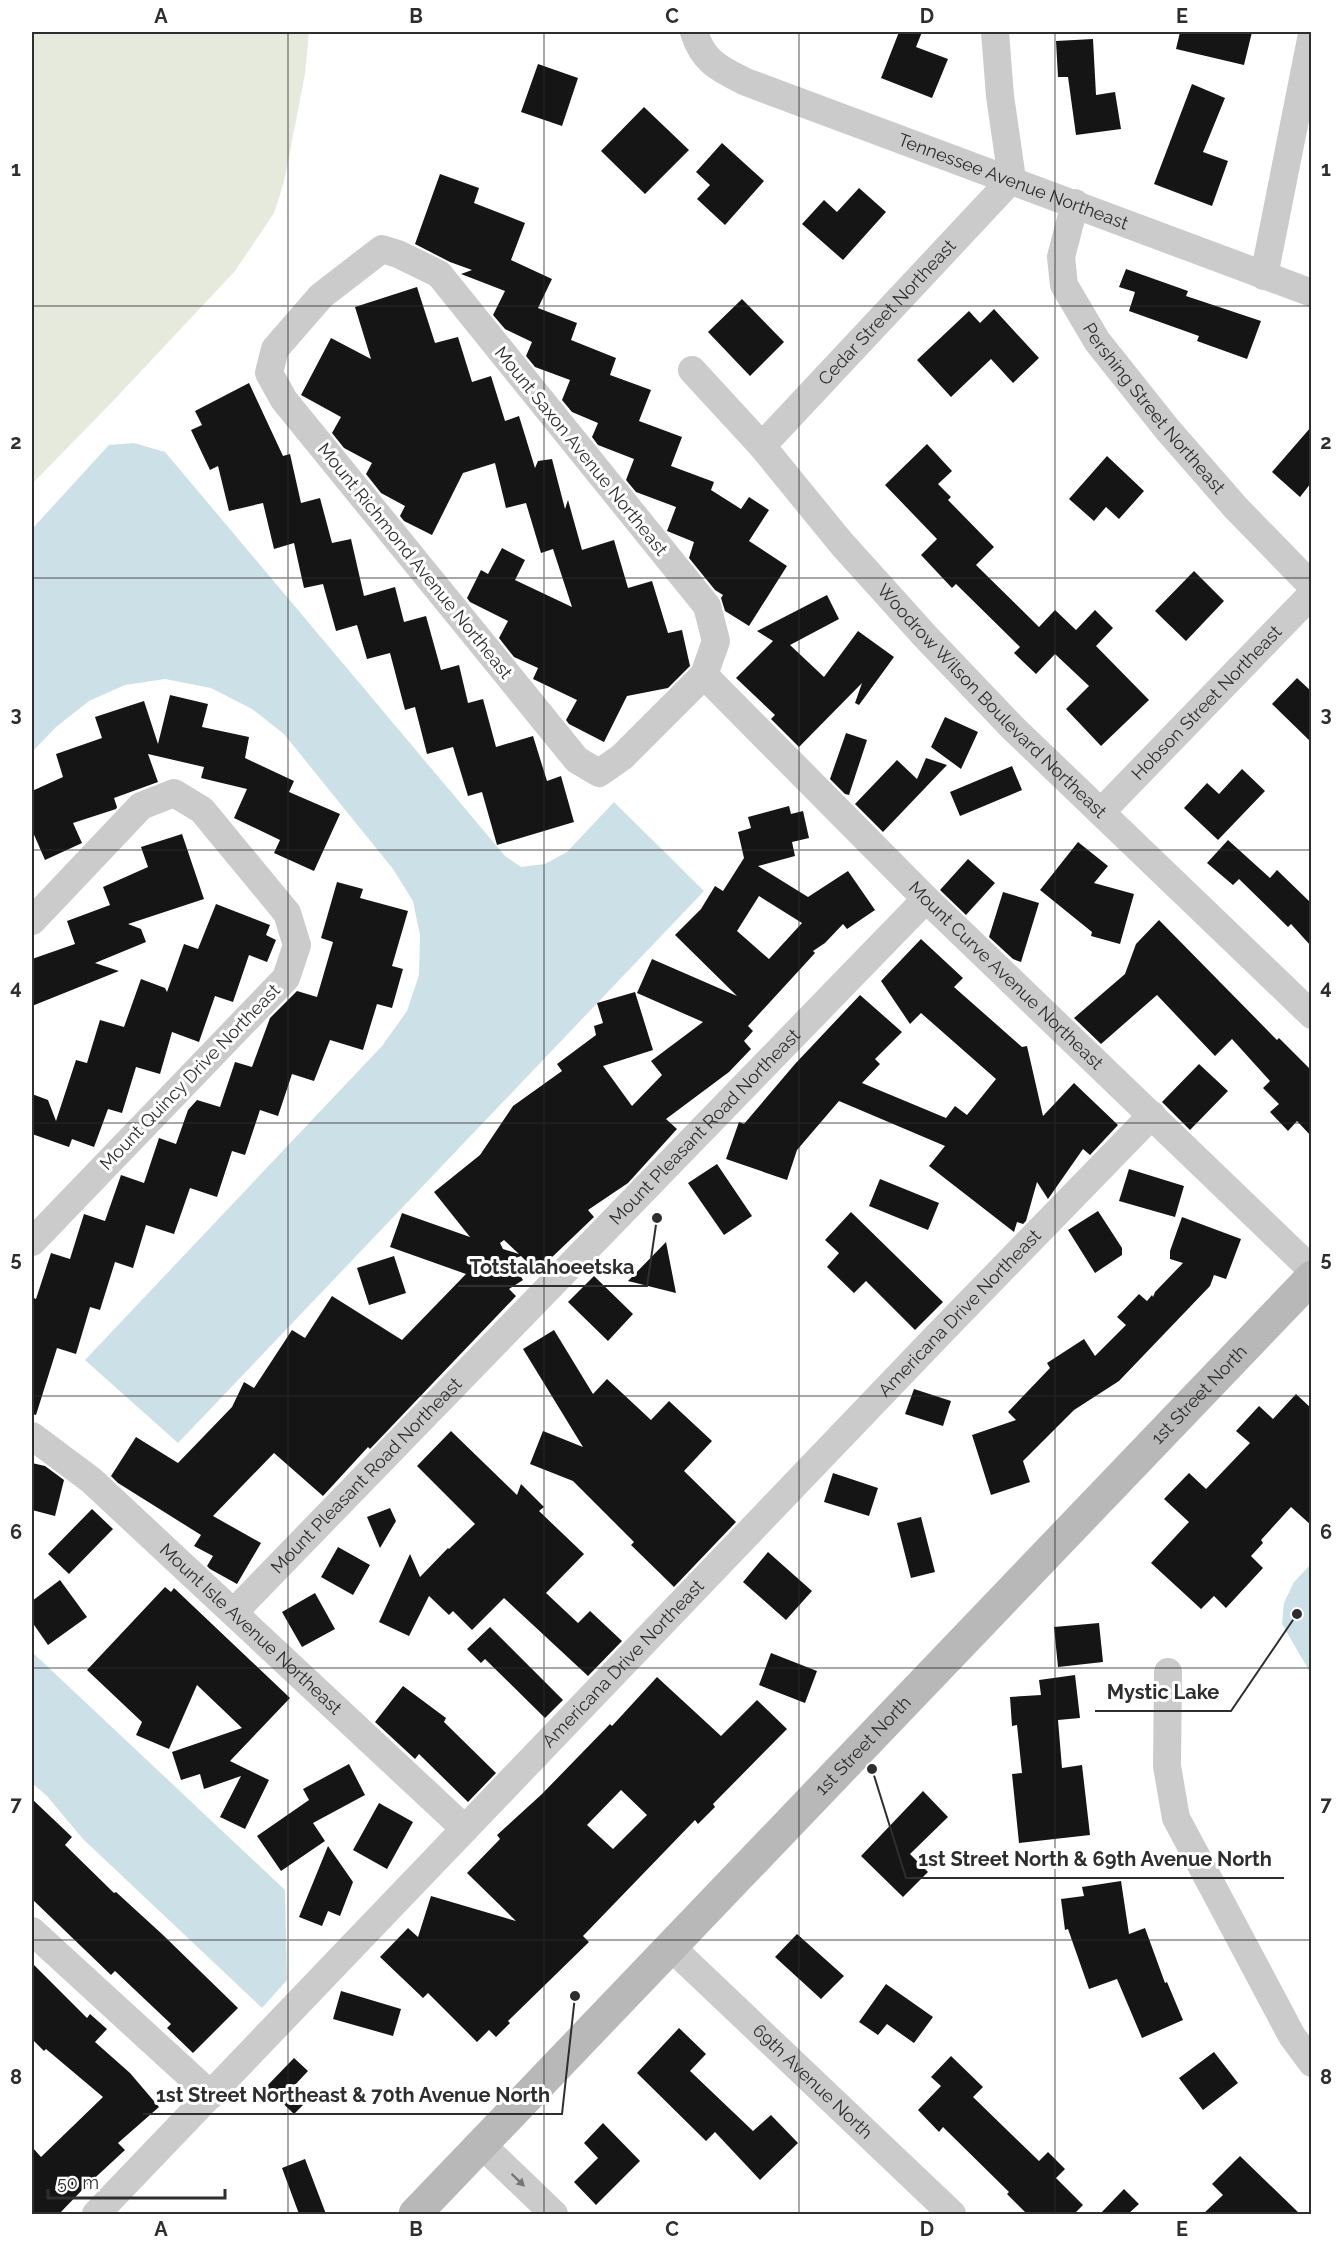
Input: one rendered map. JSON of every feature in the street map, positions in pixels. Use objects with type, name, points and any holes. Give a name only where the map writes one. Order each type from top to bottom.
[{"type":"street","name":"Tennessee Avenue Northeast","points":[[694,32],[698,45],[715,66],[746,82],[1311,293]]},
{"type":"street","points":[[995,32],[1000,96],[1012,180]]},
{"type":"street","points":[[1264,276],[1311,34]]},
{"type":"street","name":"Cedar Street Northeast","points":[[762,446],[1012,180]]},
{"type":"street","name":"Pershing Street Northeast","points":[[1075,203],[1061,257],[1064,285],[1097,341],[1167,429],[1236,508],[1311,586]]},
{"type":"street","name":"Mount Richmond Avenue Northeast","points":[[398,254],[382,249],[357,267],[321,296],[274,349],[269,373],[284,400],[577,760],[599,772],[614,762],[704,675]]},
{"type":"street","name":"Mount Saxon Avenue Northeast","points":[[398,254],[439,274],[707,606],[716,641],[704,675]]},
{"type":"street","name":"Woodrow Wilson Boulevard Northeast","points":[[692,370],[762,446],[842,544],[925,636],[1013,728],[1311,1015]]},
{"type":"street","name":"Hobson Street Northeast","points":[[1101,812],[1311,594]]},
{"type":"street","name":"Mount Curve Avenue Northeast","points":[[704,675],[927,898],[1311,1270]]},
{"type":"street","name":"Mount Quincy Drive Northeast","points":[[32,921],[141,806],[174,794],[202,810],[287,913],[297,945],[286,978],[32,1242]]},
{"type":"street","name":"Mount Pleasant Road Northeast","points":[[234,1612],[927,898]]},
{"type":"street","name":"Americana Drive Northeast","points":[[96,2214],[939,1334],[1152,1115]]},
{"type":"street","name":"1st Street North","points":[[415,2214],[672,1948],[1311,1277]]},
{"type":"street","name":"Mount Isle Avenue Northeast","points":[[32,1436],[91,1480],[465,1829]]},
{"type":"street","points":[[1168,1671],[1167,1766],[1176,1818],[1292,2036],[1311,2063]]},
{"type":"street","points":[[32,1931],[211,2095]]},
{"type":"street","name":"69th Avenue North","points":[[672,1948],[952,2214]]},
{"type":"street","points":[[482,2145],[554,2214]]},
{"type":"shaded area","points":[[32,32],[309,32],[305,74],[284,182],[274,213],[235,271],[32,484]]},
{"type":"shaded area","points":[[134,443],[165,452],[505,856],[521,867],[545,864],[567,852],[614,802],[704,891],[178,1443],[85,1360],[382,1046],[407,1011],[419,975],[420,935],[413,901],[393,869],[284,734],[252,709],[211,688],[165,679],[125,685],[89,701],[56,727],[32,752],[32,529],[109,445]]},
{"type":"shaded area","points":[[1311,1564],[1311,1674],[1282,1624],[1284,1603],[1294,1582]]},
{"type":"shaded area","points":[[32,1652],[285,1890],[287,1980],[262,2008],[83,1839],[47,1796],[32,1783]]},
{"type":"building","points":[[899,32],[922,32],[916,47],[948,59],[932,98],[881,78]]},
{"type":"building","points":[[1180,32],[1252,32],[1244,65],[1176,49]]},
{"type":"building","points":[[1093,39],[1096,95],[1115,92],[1121,129],[1076,135],[1068,77],[1058,77],[1056,41]]},
{"type":"building","points":[[538,64],[578,78],[562,126],[521,112]]},
{"type":"building","points":[[1192,84],[1225,98],[1203,152],[1228,161],[1212,206],[1154,184]]},
{"type":"building","points":[[644,107],[689,150],[645,194],[601,151]]},
{"type":"building","points":[[722,143],[764,181],[725,225],[697,199],[710,185],[696,172]]},
{"type":"building","points":[[440,174],[479,188],[474,203],[525,223],[511,260],[552,279],[538,308],[577,323],[571,340],[616,358],[610,375],[651,390],[639,421],[682,437],[671,466],[714,482],[711,490],[741,509],[749,497],[769,510],[749,541],[787,566],[749,626],[725,611],[721,598],[723,595],[715,590],[689,558],[694,542],[667,531],[676,507],[636,492],[626,480],[634,459],[598,445],[592,437],[598,423],[572,412],[562,400],[570,380],[535,367],[526,356],[532,342],[505,329],[493,315],[505,291],[461,274],[472,270],[450,262],[415,244]]},
{"type":"building","points":[[859,188],[886,212],[843,260],[802,224],[824,200],[837,212]]},
{"type":"building","points":[[1126,269],[1188,291],[1186,296],[1261,321],[1247,359],[1197,341],[1199,336],[1129,311],[1135,292],[1119,287]]},
{"type":"building","points":[[417,287],[435,343],[458,337],[472,382],[491,376],[505,421],[519,416],[535,468],[538,461],[552,459],[565,509],[568,500],[582,550],[614,540],[628,588],[652,581],[668,633],[682,630],[690,666],[668,688],[627,696],[604,742],[569,724],[566,720],[577,700],[533,679],[538,668],[514,657],[499,638],[508,621],[470,602],[467,598],[481,570],[488,574],[502,548],[525,560],[515,580],[572,607],[553,549],[541,553],[526,503],[506,508],[495,463],[463,473],[432,535],[404,521],[400,516],[405,506],[381,493],[366,474],[372,463],[344,448],[332,433],[341,417],[301,395],[331,338],[371,359],[355,307]]},
{"type":"building","points":[[742,299],[784,342],[750,376],[708,332]]},
{"type":"building","points":[[994,309],[1039,358],[1013,383],[991,359],[951,397],[917,360],[969,311],[980,323]]},
{"type":"building","points":[[249,383],[283,456],[290,454],[301,503],[320,498],[332,543],[351,539],[364,596],[395,587],[404,622],[426,616],[441,670],[459,665],[468,703],[483,699],[496,747],[533,736],[547,781],[561,776],[574,822],[497,845],[482,792],[468,796],[453,747],[427,754],[415,707],[405,710],[390,653],[367,659],[357,625],[336,631],[323,584],[304,588],[294,543],[274,549],[263,503],[229,511],[218,466],[210,470],[191,430],[202,425],[195,411]]},
{"type":"building","points":[[1311,427],[1311,483],[1300,497],[1272,472]]},
{"type":"building","points":[[927,444],[952,471],[938,484],[951,497],[948,500],[994,547],[976,565],[1039,627],[1055,610],[1076,630],[1095,610],[1113,628],[1096,646],[1149,700],[1101,746],[1066,709],[1089,686],[1055,654],[1036,674],[1014,653],[1020,647],[956,584],[952,588],[921,555],[937,539],[885,485]]},
{"type":"building","points":[[1107,456],[1144,491],[1119,519],[1106,507],[1094,521],[1069,499]]},
{"type":"building","points":[[1194,571],[1224,601],[1186,641],[1155,611]]},
{"type":"building","points":[[827,595],[839,619],[790,645],[824,677],[858,631],[894,657],[859,705],[855,703],[862,683],[799,747],[771,719],[775,715],[736,678],[773,641],[757,631]]},
{"type":"building","points":[[1297,678],[1311,691],[1311,742],[1272,704]]},
{"type":"building","points":[[170,695],[208,704],[202,727],[249,737],[245,758],[294,781],[289,792],[340,814],[314,871],[274,853],[280,840],[234,818],[247,789],[201,778],[204,767],[148,754],[158,782],[114,798],[116,809],[73,823],[82,843],[45,860],[32,830],[32,791],[63,777],[56,754],[102,738],[95,717],[144,701],[158,744]]},
{"type":"building","points":[[945,717],[978,732],[961,769],[931,747]]},
{"type":"building","points":[[846,733],[867,740],[849,795],[845,794],[830,779]]},
{"type":"building","points":[[926,758],[947,765],[883,832],[855,804],[897,760],[917,779]]},
{"type":"building","points":[[1012,766],[1022,790],[960,816],[950,792]]},
{"type":"building","points":[[1242,769],[1265,791],[1218,840],[1184,808],[1207,783],[1219,794]]},
{"type":"building","points":[[789,806],[791,814],[803,811],[809,838],[792,842],[795,856],[758,866],[808,897],[848,871],[875,910],[847,929],[843,924],[825,943],[813,951],[815,953],[748,1026],[753,1031],[744,1041],[751,1049],[729,1072],[666,1119],[677,1129],[628,1183],[588,1210],[594,1217],[548,1261],[550,1263],[539,1274],[521,1256],[510,1260],[523,1280],[509,1289],[516,1296],[323,1496],[274,1453],[213,1516],[261,1543],[237,1584],[210,1569],[207,1566],[213,1556],[194,1546],[201,1535],[118,1483],[111,1476],[136,1437],[178,1463],[232,1407],[244,1382],[254,1388],[292,1330],[305,1338],[332,1296],[402,1340],[466,1274],[390,1247],[402,1213],[470,1237],[434,1192],[480,1155],[513,1106],[562,1071],[557,1064],[596,1035],[594,1026],[603,1023],[597,1003],[635,992],[653,1050],[603,1066],[632,1106],[662,1075],[651,1061],[703,1022],[637,993],[652,959],[737,996],[675,935],[701,909],[715,886],[723,891],[744,858],[738,832],[751,828],[748,817]],"holes":[[[759,896],[802,923],[769,959],[737,931]],[[504,1240],[519,1254],[503,1249],[500,1243]]]},
{"type":"building","points":[[182,834],[204,899],[128,924],[141,929],[146,942],[95,963],[119,971],[32,1006],[32,959],[75,944],[67,921],[110,905],[103,887],[148,867],[141,847]]},
{"type":"building","points":[[1228,840],[1270,878],[1277,870],[1311,903],[1311,946],[1291,924],[1288,927],[1239,879],[1233,885],[1207,863]]},
{"type":"building","points":[[1078,842],[1108,866],[1094,883],[1134,894],[1120,944],[1091,936],[1092,932],[1040,890]]},
{"type":"building","points":[[968,859],[995,883],[966,915],[940,890]]},
{"type":"building","points":[[337,882],[363,889],[360,898],[408,911],[392,966],[403,969],[392,1008],[377,1004],[363,1050],[330,1040],[314,1081],[292,1074],[278,1116],[260,1110],[245,1155],[232,1151],[217,1197],[190,1188],[174,1234],[146,1225],[133,1268],[115,1262],[100,1310],[90,1307],[76,1354],[57,1348],[36,1415],[32,1414],[32,1297],[36,1299],[51,1253],[70,1259],[84,1214],[105,1221],[121,1175],[144,1183],[159,1138],[176,1144],[188,1110],[197,1100],[220,1107],[235,1062],[252,1067],[270,1018],[297,991],[317,997],[333,942],[321,938]]},
{"type":"building","points":[[1003,892],[1039,903],[1021,962],[1013,959],[989,937]]},
{"type":"building","points":[[216,904],[270,925],[266,935],[276,940],[267,962],[249,955],[233,1002],[215,996],[199,1042],[172,1032],[160,1074],[136,1067],[122,1113],[108,1109],[94,1147],[72,1139],[69,1147],[32,1134],[32,1094],[48,1100],[56,1121],[76,1060],[87,1063],[100,1020],[124,1027],[141,979],[165,988],[167,992],[184,944],[198,949]]},
{"type":"building","points":[[1159,920],[1277,1040],[1279,1038],[1311,1070],[1311,1136],[1297,1121],[1288,1131],[1270,1112],[1279,1104],[1263,1088],[1270,1081],[1232,1039],[1215,1056],[1157,995],[1101,1044],[1074,1018],[1125,974],[1136,944]]},
{"type":"building","points":[[921,939],[963,978],[954,987],[1022,1047],[1027,1046],[1043,1116],[1074,1083],[1118,1125],[1090,1155],[1083,1149],[1048,1199],[1037,1182],[1026,1221],[1023,1224],[1017,1222],[1014,1232],[929,1166],[945,1146],[839,1101],[797,1150],[787,1180],[726,1159],[739,1122],[744,1124],[795,1064],[860,995],[902,1032],[875,1059],[880,1064],[862,1083],[946,1118],[955,1106],[967,1115],[996,1079],[921,1013],[910,1024],[881,981]]},
{"type":"building","points":[[1199,1064],[1228,1091],[1190,1130],[1162,1102]]},
{"type":"building","points":[[717,1164],[752,1216],[724,1235],[688,1183]]},
{"type":"building","points":[[1129,1169],[1184,1186],[1175,1217],[1119,1201]]},
{"type":"building","points":[[880,1179],[939,1203],[928,1230],[869,1206]]},
{"type":"building","points":[[1098,1211],[1122,1248],[1122,1255],[1095,1273],[1068,1230]]},
{"type":"building","points":[[851,1212],[943,1302],[915,1330],[866,1281],[854,1293],[827,1267],[839,1253],[825,1240]]},
{"type":"building","points":[[1182,1217],[1241,1239],[1226,1279],[1214,1275],[1210,1286],[1119,1381],[1074,1410],[1023,1461],[1030,1482],[991,1495],[972,1435],[1016,1420],[1008,1412],[1050,1368],[1047,1363],[1084,1339],[1095,1356],[1126,1325],[1117,1317],[1139,1294],[1147,1301],[1152,1295],[1153,1297],[1155,1292],[1183,1263],[1170,1259],[1170,1251]]},
{"type":"building","points":[[666,1242],[676,1293],[628,1281]]},
{"type":"building","points":[[394,1256],[406,1293],[369,1305],[357,1268]]},
{"type":"building","points":[[594,1276],[633,1314],[608,1341],[568,1302]]},
{"type":"building","points":[[554,1330],[593,1394],[607,1379],[651,1420],[669,1401],[712,1441],[684,1471],[736,1522],[674,1587],[631,1545],[634,1542],[573,1481],[530,1464],[543,1431],[583,1447],[523,1349]]},
{"type":"building","points":[[914,1389],[951,1401],[943,1426],[905,1414]]},
{"type":"building","points":[[1296,1394],[1311,1408],[1311,1525],[1291,1507],[1261,1540],[1263,1543],[1251,1556],[1263,1568],[1226,1608],[1214,1596],[1201,1609],[1151,1563],[1189,1522],[1164,1499],[1189,1473],[1206,1489],[1250,1443],[1236,1431],[1259,1406],[1273,1419]]},
{"type":"building","points":[[451,1431],[517,1495],[521,1484],[544,1507],[539,1511],[584,1554],[546,1593],[578,1623],[590,1611],[622,1641],[588,1676],[504,1598],[472,1630],[453,1611],[449,1615],[429,1596],[409,1636],[379,1622],[410,1554],[420,1577],[475,1524],[417,1466]]},
{"type":"building","points":[[32,1463],[45,1466],[64,1480],[55,1516],[32,1510]]},
{"type":"building","points":[[833,1473],[878,1488],[869,1516],[824,1502]]},
{"type":"building","points":[[390,1508],[396,1521],[380,1548],[367,1517]]},
{"type":"building","points":[[92,1509],[113,1529],[69,1574],[48,1554]]},
{"type":"building","points":[[921,1517],[935,1572],[911,1578],[897,1523]]},
{"type":"building","points":[[338,1547],[370,1565],[353,1595],[321,1577]]},
{"type":"building","points":[[768,1552],[812,1591],[786,1620],[743,1582]]},
{"type":"building","points":[[60,1580],[87,1617],[48,1645],[32,1622],[32,1601]]},
{"type":"building","points":[[165,1587],[171,1592],[174,1588],[290,1698],[230,1761],[269,1780],[245,1829],[220,1817],[241,1776],[204,1789],[200,1774],[181,1780],[172,1752],[242,1728],[197,1685],[169,1749],[136,1735],[142,1722],[87,1670]]},
{"type":"building","points":[[315,1593],[335,1629],[302,1647],[282,1612]]},
{"type":"building","points":[[1099,1623],[1103,1662],[1058,1667],[1054,1627]]},
{"type":"building","points":[[490,1627],[563,1700],[545,1718],[485,1659],[481,1663],[467,1649]]},
{"type":"building","points":[[771,1653],[817,1671],[805,1703],[759,1685]]},
{"type":"building","points":[[1075,1675],[1080,1718],[1058,1720],[1062,1768],[1082,1765],[1090,1835],[1019,1843],[1012,1774],[1022,1773],[1017,1725],[1012,1726],[1010,1697],[1041,1695],[1039,1680]]},
{"type":"building","points":[[657,1677],[721,1736],[757,1700],[787,1729],[713,1804],[715,1807],[698,1824],[695,1820],[583,1936],[589,1942],[508,2021],[510,2023],[496,2037],[489,2030],[477,2042],[428,1993],[423,1998],[380,1957],[408,1928],[418,1937],[431,1896],[516,1921],[467,1873],[500,1839],[497,1835],[542,1794],[610,1724],[612,1726]],"holes":[[[621,1790],[647,1815],[613,1849],[587,1825]]]},
{"type":"building","points":[[403,1686],[446,1718],[444,1722],[496,1773],[468,1802],[419,1754],[415,1759],[375,1722]]},
{"type":"building","points":[[349,1764],[365,1795],[313,1823],[325,1841],[281,1871],[257,1836],[309,1800],[303,1789]]},
{"type":"building","points":[[923,1791],[948,1817],[910,1854],[928,1872],[903,1897],[861,1856]]},
{"type":"building","points":[[32,1799],[72,1837],[65,1845],[238,2008],[193,2053],[167,2028],[171,2024],[115,1971],[111,1975],[32,1899]]},
{"type":"building","points":[[379,1803],[413,1822],[387,1869],[353,1850]]},
{"type":"building","points":[[328,1846],[353,1882],[340,1916],[328,1911],[322,1926],[299,1917]]},
{"type":"building","points":[[1121,1881],[1129,1934],[1145,1928],[1165,1983],[1167,1982],[1183,2020],[1142,2038],[1117,1979],[1089,1989],[1068,1929],[1065,1930],[1061,1899],[1084,1896],[1082,1887]]},
{"type":"building","points":[[797,1934],[844,1976],[821,1999],[775,1957]]},
{"type":"building","points":[[32,1963],[87,2018],[90,2014],[107,2029],[95,2042],[130,2073],[159,2107],[118,2143],[125,2150],[59,2214],[32,2214],[32,2147],[41,2157],[103,2097],[32,2039]]},
{"type":"building","points":[[886,1984],[933,2017],[914,2043],[887,2024],[878,2035],[859,2022]]},
{"type":"building","points":[[341,1991],[401,2009],[393,2036],[333,2019]]},
{"type":"building","points":[[679,2028],[706,2054],[690,2071],[753,2131],[771,2115],[798,2143],[760,2180],[715,2132],[706,2141],[637,2073]]},
{"type":"building","points":[[1214,2052],[1238,2083],[1203,2110],[1179,2078]]},
{"type":"building","points":[[951,2056],[983,2087],[973,2097],[1039,2161],[1048,2152],[1065,2169],[1056,2178],[1083,2205],[1074,2214],[1027,2214],[1007,2194],[1009,2192],[943,2127],[939,2132],[918,2110],[941,2086],[931,2077]]},
{"type":"building","points":[[294,2058],[308,2071],[294,2086],[309,2099],[294,2114],[266,2087]]},
{"type":"building","points":[[603,2123],[640,2161],[596,2205],[574,2182],[598,2158],[584,2143]]},
{"type":"building","points":[[1240,2156],[1300,2214],[1203,2214],[1223,2195],[1212,2184]]},
{"type":"building","points":[[305,2159],[326,2214],[299,2214],[282,2168]]},
{"type":"building","points":[[1124,2189],[1139,2204],[1128,2214],[1100,2214]]},
{"type":"place","name":"Totstalahoeetska","points":[[657,1218]]},
{"type":"place","name":"Mystic Lake","points":[[1297,1614]]},
{"type":"place","name":"1st Street North & 69th Avenue North","points":[[872,1769]]},
{"type":"place","name":"1st Street Northeast & 70th Avenue North","points":[[575,1996]]}]
